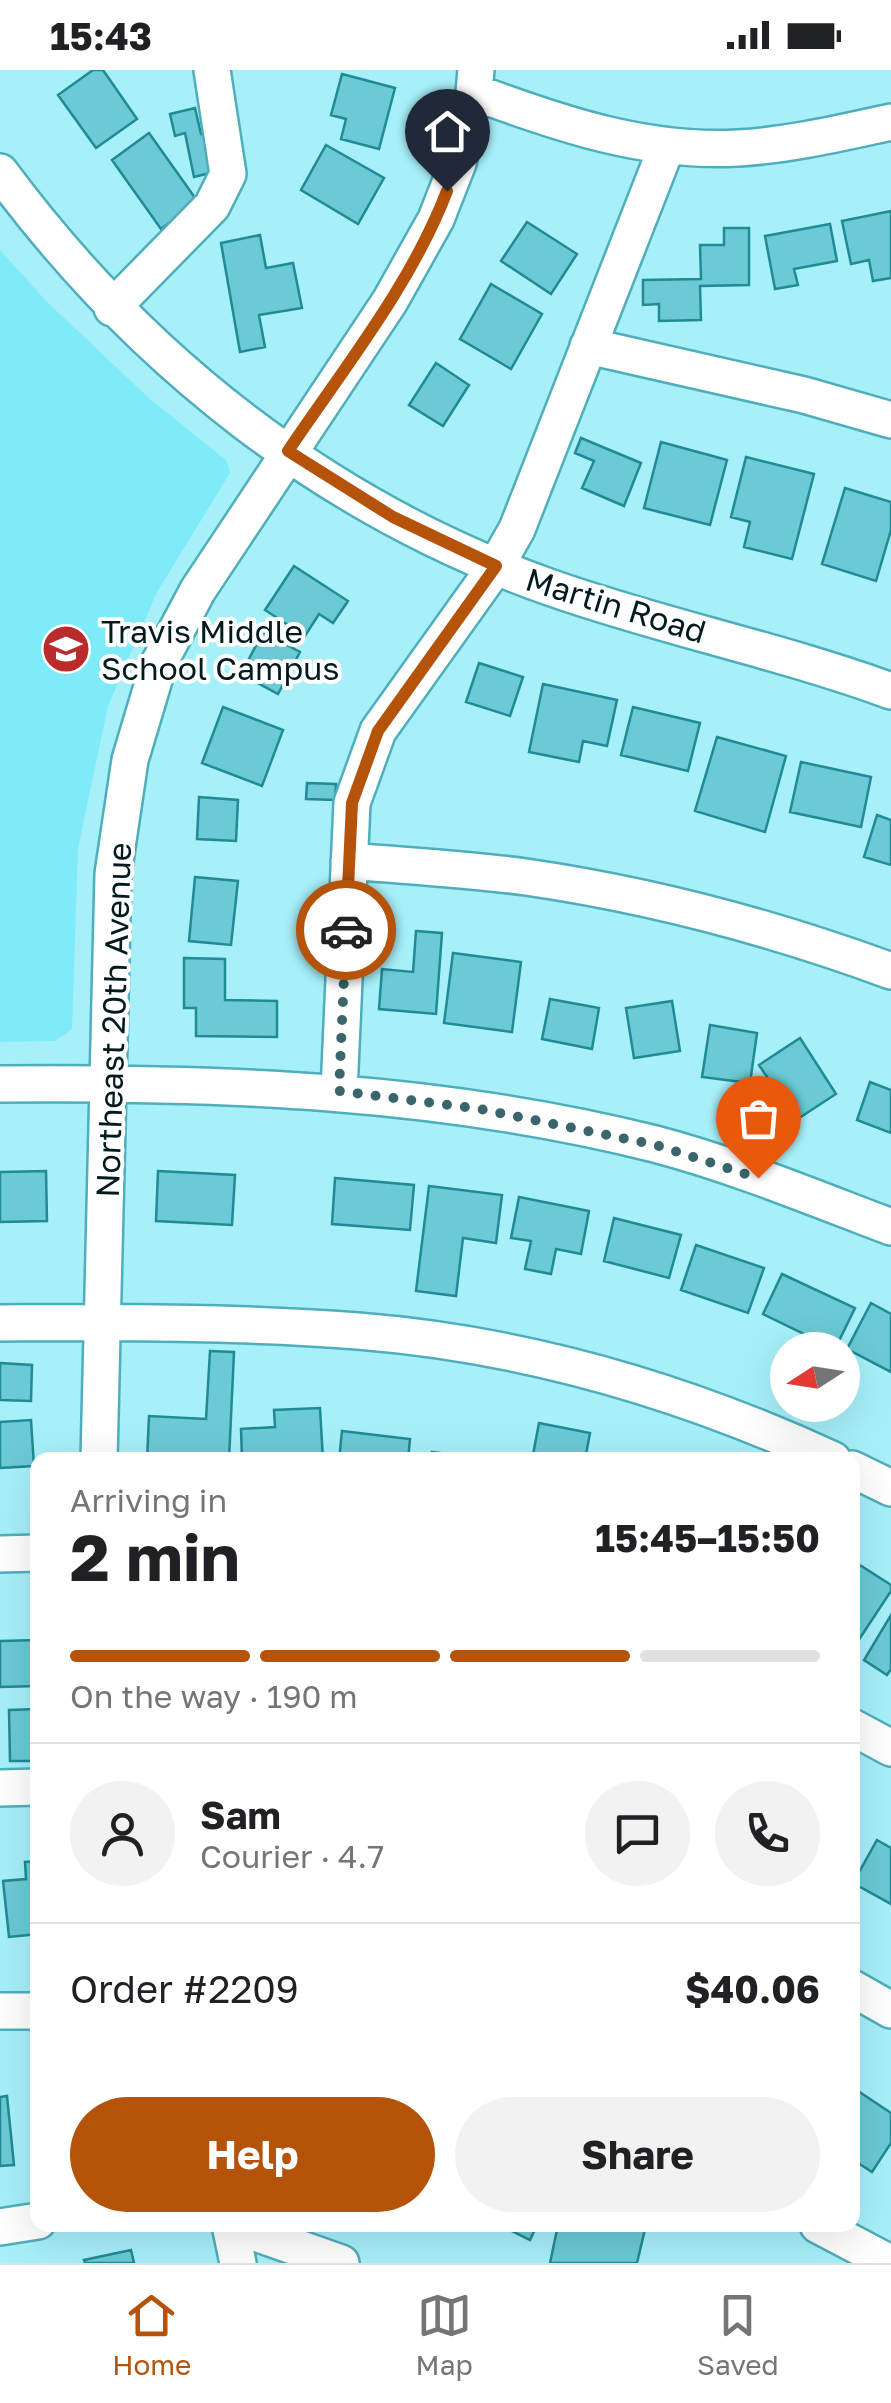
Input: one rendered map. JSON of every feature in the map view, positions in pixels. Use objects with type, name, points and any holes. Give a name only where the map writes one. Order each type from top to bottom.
[{"type":"street","points":[[112,308],[212,206],[228,174],[212,70]]},
{"type":"street","points":[[475,81],[574,128],[667,146],[736,148],[800,142],[891,122]]},
{"type":"street","name":"Northeast 20th Avenue","points":[[98,1452],[114,874],[130,760],[159,664],[198,590],[390,301],[436,219],[458,164],[475,81]]},
{"type":"street","points":[[339,1091],[352,803],[378,731],[496,566],[517,528],[667,146]]},
{"type":"street","name":"Martin Road","points":[[0,172],[49,238],[112,308],[192,381],[288,451],[393,517],[496,566],[564,592],[802,660],[891,691]]},
{"type":"street","points":[[588,346],[804,395],[891,420]]},
{"type":"street","points":[[349,861],[526,877],[673,905],[828,948],[891,971]]},
{"type":"street","points":[[0,1084],[108,1082],[339,1091],[480,1109],[656,1145],[891,1227]]},
{"type":"street","points":[[0,1324],[102,1322],[360,1331],[464,1345],[571,1366],[694,1402],[816,1452]]},
{"type":"street","points":[[860,1473],[891,1488]]},
{"type":"street","points":[[0,1554],[30,1553]]},
{"type":"street","points":[[860,1731],[891,1748]]},
{"type":"street","points":[[0,1788],[30,1786]]},
{"type":"street","points":[[860,1993],[891,2010]]},
{"type":"street","points":[[0,2011],[30,2011]]},
{"type":"street","points":[[0,2227],[30,2223]]},
{"type":"street","points":[[233,2232],[238,2263]]},
{"type":"street","points":[[252,2232],[341,2263]]},
{"type":"street","points":[[831,2232],[890,2263]]},
{"type":"shaded area","name":"Travis Middle School Campus","points":[[0,250],[47,302],[150,399],[227,461],[230,473],[157,592],[108,706],[78,848],[72,1029],[55,1041],[0,1042]]},
{"type":"building","points":[[93,70],[103,70],[137,119],[96,148],[58,95]]},
{"type":"building","points":[[342,74],[395,88],[379,149],[341,139],[346,119],[331,115]]},
{"type":"building","points":[[195,108],[201,134],[206,133],[214,172],[194,177],[185,133],[175,136],[170,114]]},
{"type":"building","points":[[149,133],[198,202],[161,229],[112,160]]},
{"type":"building","points":[[326,145],[384,178],[358,224],[301,190]]},
{"type":"building","points":[[891,211],[891,278],[873,281],[869,260],[851,264],[842,221]]},
{"type":"building","points":[[527,222],[577,254],[551,294],[501,261]]},
{"type":"building","points":[[830,224],[837,261],[794,269],[798,285],[775,289],[765,236]]},
{"type":"building","points":[[724,228],[749,228],[749,285],[700,286],[701,320],[659,321],[659,304],[643,305],[643,280],[701,279],[700,245],[724,245]]},
{"type":"building","points":[[260,235],[266,268],[293,263],[302,308],[259,315],[265,347],[240,352],[221,243]]},
{"type":"building","points":[[491,284],[542,314],[511,369],[460,339]]},
{"type":"building","points":[[436,363],[469,385],[443,426],[409,405]]},
{"type":"building","points":[[581,438],[641,463],[624,506],[582,488],[594,461],[575,453]]},
{"type":"building","points":[[661,442],[727,460],[710,525],[644,508]]},
{"type":"building","points":[[746,457],[814,474],[792,559],[744,547],[750,522],[731,517]]},
{"type":"building","points":[[845,488],[891,502],[891,530],[876,581],[822,564]]},
{"type":"building","points":[[294,566],[348,601],[333,623],[319,614],[305,636],[265,610]]},
{"type":"building","points":[[263,632],[300,652],[278,694],[241,674]]},
{"type":"building","points":[[479,663],[523,677],[510,716],[466,702]]},
{"type":"building","points":[[543,684],[617,700],[607,746],[583,741],[579,762],[529,752]]},
{"type":"building","points":[[223,707],[283,730],[262,786],[202,763]]},
{"type":"building","points":[[633,707],[700,723],[688,771],[621,755]]},
{"type":"building","points":[[717,737],[786,756],[765,832],[695,811]]},
{"type":"building","points":[[801,762],[871,777],[861,827],[790,812]]},
{"type":"building","points":[[307,783],[336,784],[335,800],[306,799]]},
{"type":"building","points":[[199,797],[238,800],[236,841],[197,839]]},
{"type":"building","points":[[877,815],[891,820],[891,865],[864,857]]},
{"type":"building","points":[[195,877],[238,881],[231,945],[189,941]]},
{"type":"building","points":[[416,931],[442,933],[436,1014],[379,1009],[382,969],[413,972]]},
{"type":"building","points":[[453,953],[521,962],[512,1032],[444,1023]]},
{"type":"building","points":[[184,958],[225,959],[225,1000],[277,1001],[277,1037],[196,1036],[196,1008],[184,1008]]},
{"type":"building","points":[[550,999],[599,1008],[592,1049],[542,1039]]},
{"type":"building","points":[[672,1001],[680,1051],[634,1058],[626,1008]]},
{"type":"building","points":[[710,1025],[757,1033],[750,1083],[702,1077]]},
{"type":"building","points":[[800,1038],[836,1094],[796,1120],[759,1065]]},
{"type":"building","points":[[870,1082],[891,1090],[891,1133],[857,1120]]},
{"type":"building","points":[[46,1171],[47,1221],[0,1222],[0,1172]]},
{"type":"building","points":[[158,1171],[235,1175],[232,1225],[156,1221]]},
{"type":"building","points":[[335,1178],[414,1185],[410,1230],[332,1224]]},
{"type":"building","points":[[429,1186],[502,1195],[496,1243],[463,1238],[456,1296],[416,1291]]},
{"type":"building","points":[[519,1197],[589,1211],[581,1254],[556,1249],[551,1274],[525,1269],[531,1241],[511,1238]]},
{"type":"building","points":[[614,1218],[681,1235],[669,1278],[604,1261]]},
{"type":"building","points":[[696,1245],[764,1268],[748,1313],[681,1290]]},
{"type":"building","points":[[782,1274],[855,1308],[843,1332],[800,1332],[763,1314]]},
{"type":"building","points":[[871,1303],[891,1314],[891,1372],[860,1356],[860,1332],[856,1332]]},
{"type":"building","points":[[210,1351],[234,1352],[229,1452],[147,1452],[149,1416],[206,1419]]},
{"type":"building","points":[[0,1363],[32,1365],[31,1401],[0,1400]]},
{"type":"building","points":[[320,1408],[323,1452],[242,1452],[241,1429],[275,1427],[274,1410]]},
{"type":"building","points":[[31,1420],[30,1466],[0,1468],[0,1422]]},
{"type":"building","points":[[539,1423],[590,1433],[586,1452],[534,1452]]},
{"type":"building","points":[[342,1431],[410,1439],[409,1452],[340,1452]]},
{"type":"building","points":[[860,1565],[891,1585],[891,1591],[860,1638]]},
{"type":"building","points":[[891,1615],[891,1669],[887,1675],[864,1660]]},
{"type":"building","points":[[30,1640],[30,1686],[0,1687],[0,1641]]},
{"type":"building","points":[[30,1709],[30,1761],[10,1761],[9,1710]]},
{"type":"building","points":[[877,1840],[891,1848],[891,1904],[860,1887],[860,1870]]},
{"type":"building","points":[[25,1862],[30,1862],[30,1935],[9,1937],[3,1881],[26,1879]]},
{"type":"building","points":[[860,2092],[891,2113],[891,2143],[872,2172],[860,2164]]},
{"type":"building","points":[[7,2096],[14,2165],[0,2166],[0,2097]]},
{"type":"building","points":[[514,2232],[534,2232],[530,2240]]},
{"type":"building","points":[[557,2232],[644,2232],[637,2263],[550,2263]]},
{"type":"building","points":[[131,2250],[134,2263],[84,2260]]},
{"type":"way so far","points":[[346,930],[339,1091],[480,1109],[656,1145],[758,1178]]},
{"type":"place","name":"Travis Middle School Campus","points":[[66,649]]},
{"type":"route","points":[[346,930],[352,803],[378,731],[496,566],[393,517],[288,451],[390,301],[436,219],[447,191]]}]
